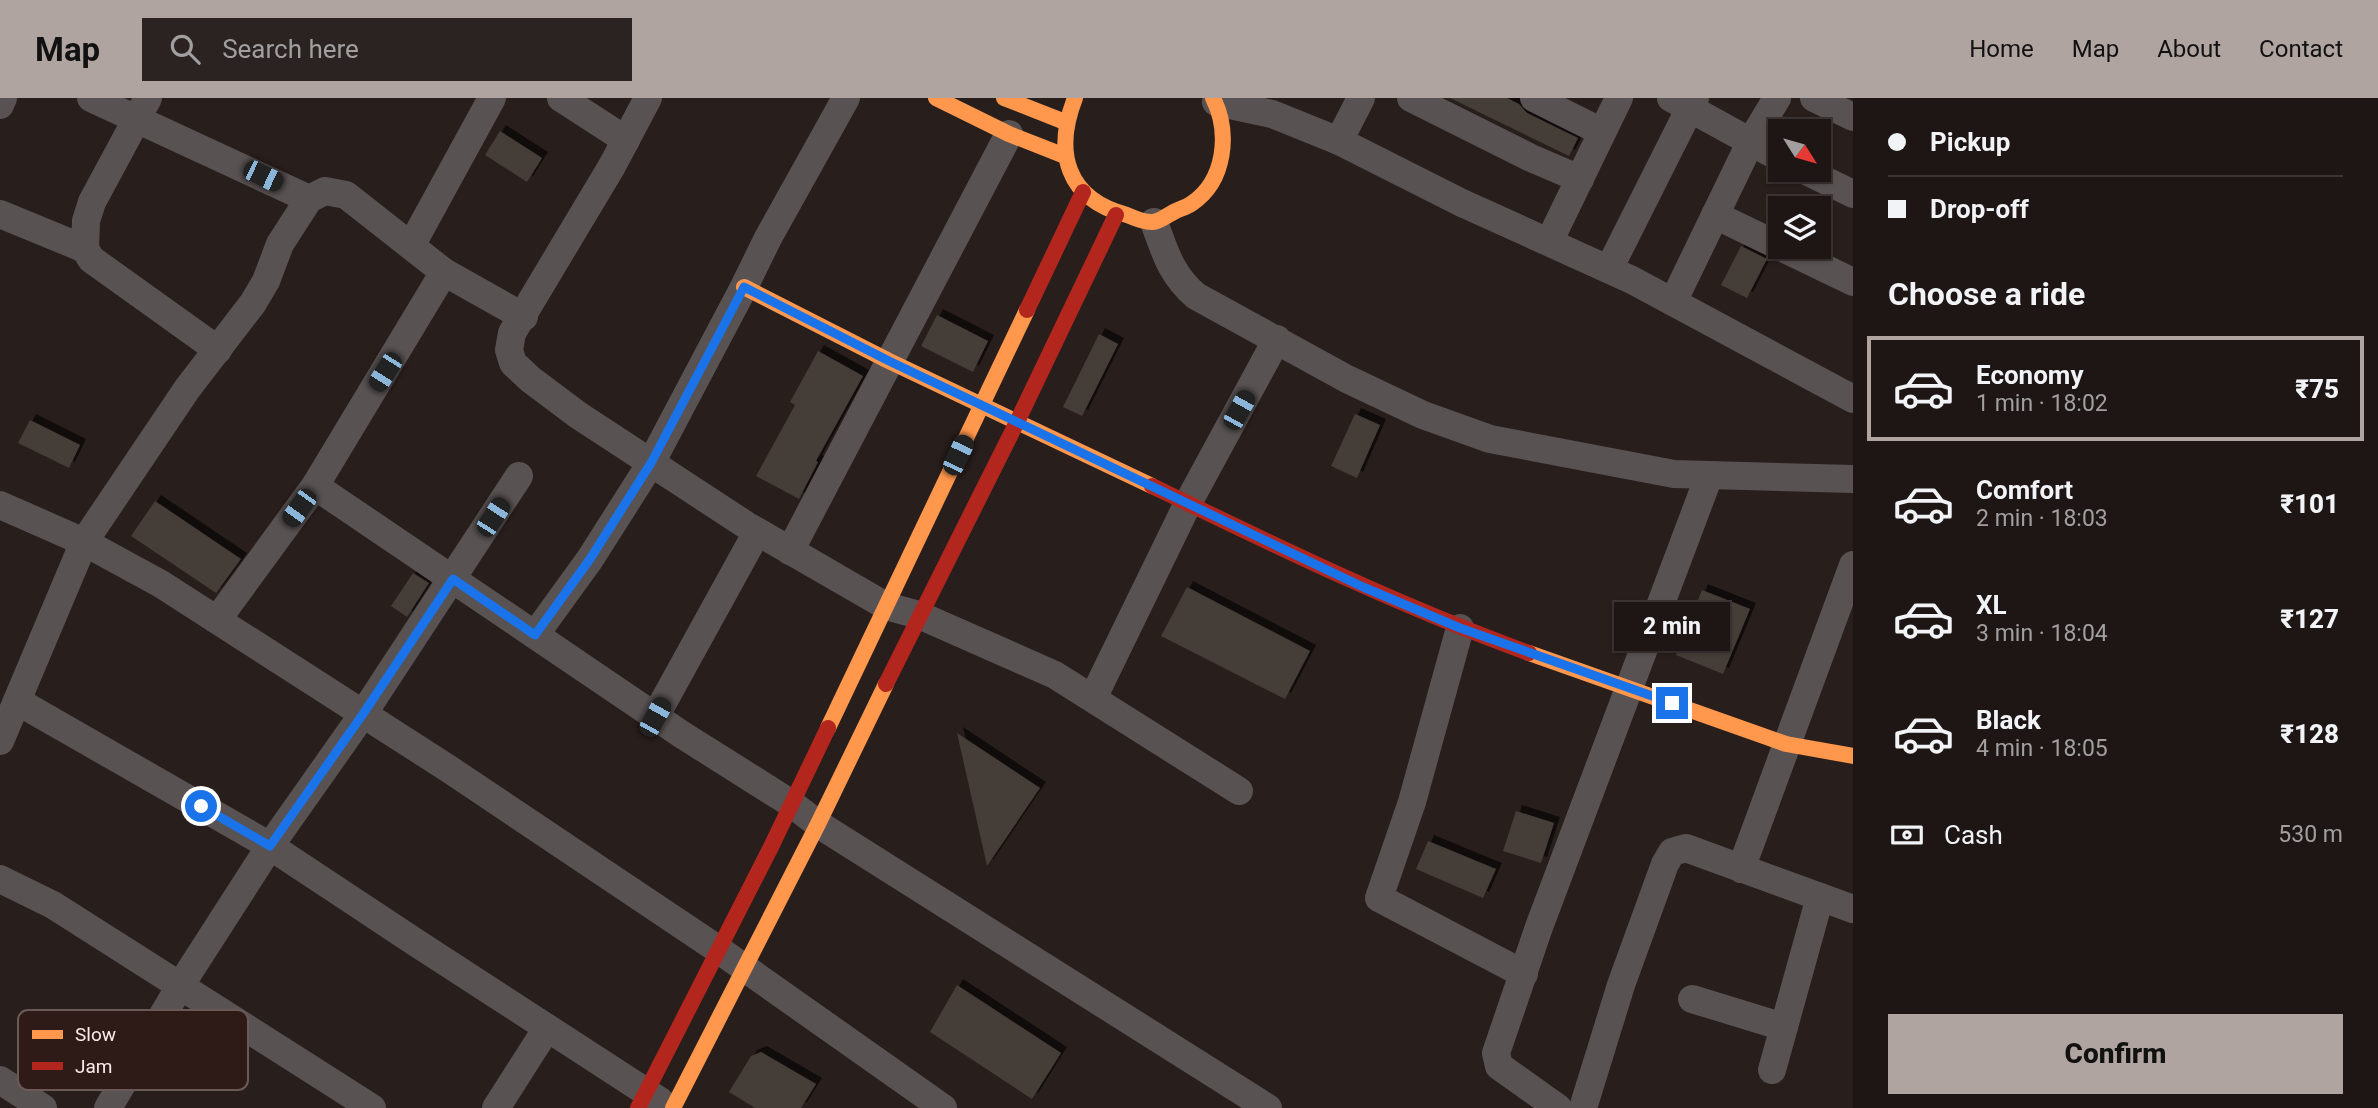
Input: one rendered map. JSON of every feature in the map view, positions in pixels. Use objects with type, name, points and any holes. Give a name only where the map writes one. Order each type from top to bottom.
[{"type":"main road","points":[[936,98],[1009,134],[1065,156]]},
{"type":"main road","points":[[1004,98],[1065,122]]},
{"type":"main road","points":[[1075,98],[1065,122],[1065,156],[1071,175],[1083,192],[1098,205],[1116,215],[1154,222],[1193,203],[1212,182],[1223,156],[1224,128],[1214,100]]},
{"type":"main road","points":[[643,1100],[792,804],[1083,192]]},
{"type":"main road","points":[[672,1108],[818,824],[1116,215]]},
{"type":"main road","points":[[744,287],[889,361],[1363,587],[1460,628],[1786,744],[1853,756]]},
{"type":"street","points":[[0,105],[3,98]]},
{"type":"street","points":[[91,98],[142,109],[309,199]]},
{"type":"street","points":[[411,246],[492,98]]},
{"type":"street","points":[[561,98],[626,140]]},
{"type":"street","points":[[648,98],[524,317],[512,333],[509,350],[513,363],[578,415],[757,532],[886,606],[919,615],[1055,675],[1239,791]]},
{"type":"street","points":[[535,635],[590,559],[651,463],[768,238],[846,98]]},
{"type":"street","points":[[1339,141],[1361,98]]},
{"type":"street","points":[[1411,98],[1531,158],[1580,179]]},
{"type":"street","points":[[1534,98],[1602,132]]},
{"type":"street","points":[[1549,242],[1619,98]]},
{"type":"street","points":[[1673,302],[1750,143],[1777,98]]},
{"type":"street","points":[[1814,98],[1853,117]]},
{"type":"street","points":[[1214,100],[1276,106],[1462,203],[1609,269],[1853,399]]},
{"type":"street","points":[[1609,269],[1685,102],[1768,152]]},
{"type":"street","points":[[142,109],[92,202],[86,221],[85,249],[91,259],[218,350]]},
{"type":"street","points":[[790,551],[1009,134]]},
{"type":"street","points":[[1828,182],[1853,194]]},
{"type":"street","points":[[0,741],[84,542],[187,389],[253,303],[266,281],[280,244],[309,199],[325,191],[346,195],[444,272],[524,317]]},
{"type":"street","points":[[0,214],[85,249]]},
{"type":"street","points":[[1716,215],[1853,282]]},
{"type":"street","points":[[1154,222],[1172,270],[1181,283],[1196,296],[1348,379],[1423,415],[1490,439],[1674,474],[1853,480]]},
{"type":"street","points":[[217,620],[315,486],[444,272]]},
{"type":"street","points":[[1093,698],[1188,503],[1277,340]]},
{"type":"street","points":[[166,1010],[270,846],[363,714],[519,476]]},
{"type":"street","points":[[1558,1108],[1499,1066],[1496,1053],[1500,1035],[1709,476]]},
{"type":"street","points":[[315,486],[655,717],[792,804],[818,824],[1268,1108]]},
{"type":"street","points":[[0,505],[84,542],[161,584],[719,950],[943,1108]]},
{"type":"street","points":[[655,717],[757,532]]},
{"type":"street","points":[[1741,869],[1853,565]]},
{"type":"street","points":[[1460,628],[1412,802],[1379,898],[1524,974]]},
{"type":"street","points":[[17,701],[270,846],[547,1028],[643,1100],[672,1108]]},
{"type":"street","points":[[1583,1108],[1621,985],[1665,864],[1672,852],[1686,848],[1853,909]]},
{"type":"street","points":[[0,879],[53,905],[218,1010]]},
{"type":"street","points":[[1772,1070],[1819,897]]},
{"type":"street","points":[[1692,999],[1784,1027]]},
{"type":"street","points":[[496,1108],[547,1028]]},
{"type":"street","points":[[248,1029],[372,1108]]},
{"type":"street","points":[[0,1080],[43,1108]]},
{"type":"street","points":[[108,1108],[119,1090]]},
{"type":"building","points":[[1450,98],[1507,98],[1519,104],[1527,113],[1578,138],[1569,156]]},
{"type":"building","points":[[500,131],[542,158],[527,182],[485,155]]},
{"type":"building","points":[[1741,246],[1767,259],[1747,298],[1721,285]]},
{"type":"building","points":[[937,315],[988,341],[973,372],[921,346]]},
{"type":"building","points":[[1099,334],[1118,344],[1082,416],[1063,407]]},
{"type":"building","points":[[818,351],[863,376],[816,461],[818,462],[799,499],[756,476],[795,405],[790,402]]},
{"type":"building","points":[[1355,414],[1380,425],[1357,478],[1331,466]]},
{"type":"building","points":[[30,420],[80,445],[69,468],[18,443]]},
{"type":"building","points":[[155,501],[241,559],[216,593],[131,536]]},
{"type":"building","points":[[413,573],[429,583],[407,617],[391,606]]},
{"type":"building","points":[[1187,587],[1310,651],[1285,699],[1161,636]]},
{"type":"building","points":[[1702,590],[1750,609],[1723,674],[1676,655]]},
{"type":"building","points":[[957,733],[1040,788],[987,866]]},
{"type":"building","points":[[1516,811],[1554,823],[1541,863],[1503,851]]},
{"type":"building","points":[[1428,841],[1496,869],[1483,898],[1416,869]]},
{"type":"building","points":[[957,985],[1061,1053],[1032,1099],[930,1032]]},
{"type":"building","points":[[761,1052],[816,1084],[801,1108],[755,1108],[729,1092],[751,1056]]},
{"type":"traffic: slow","points":[[936,98],[1009,134],[1065,156]]},
{"type":"traffic: slow","points":[[1004,98],[1065,122]]},
{"type":"traffic: slow","points":[[1075,98],[1069,118],[1066,155],[1070,171],[1078,185],[1090,198],[1106,208],[1150,222],[1158,221],[1191,204],[1212,183],[1222,155],[1223,140],[1222,126],[1213,98]]},
{"type":"traffic: slow","points":[[744,287],[889,361],[1152,486]]},
{"type":"traffic: slow","points":[[828,728],[1027,310]]},
{"type":"traffic: slow","points":[[1529,653],[1786,744],[1853,756]]},
{"type":"traffic: slow","points":[[673,1108],[886,684]]},
{"type":"traffic: jam","points":[[1027,310],[1083,192]]},
{"type":"traffic: jam","points":[[886,684],[1017,422],[1116,215]]},
{"type":"traffic: jam","points":[[1152,486],[1385,595],[1529,653]]},
{"type":"traffic: jam","points":[[638,1108],[771,847],[828,728]]},
{"type":"route","points":[[201,806],[270,846],[453,579],[535,635],[590,559],[651,463],[744,287],[889,361],[1363,587],[1460,628],[1672,703]]}]
